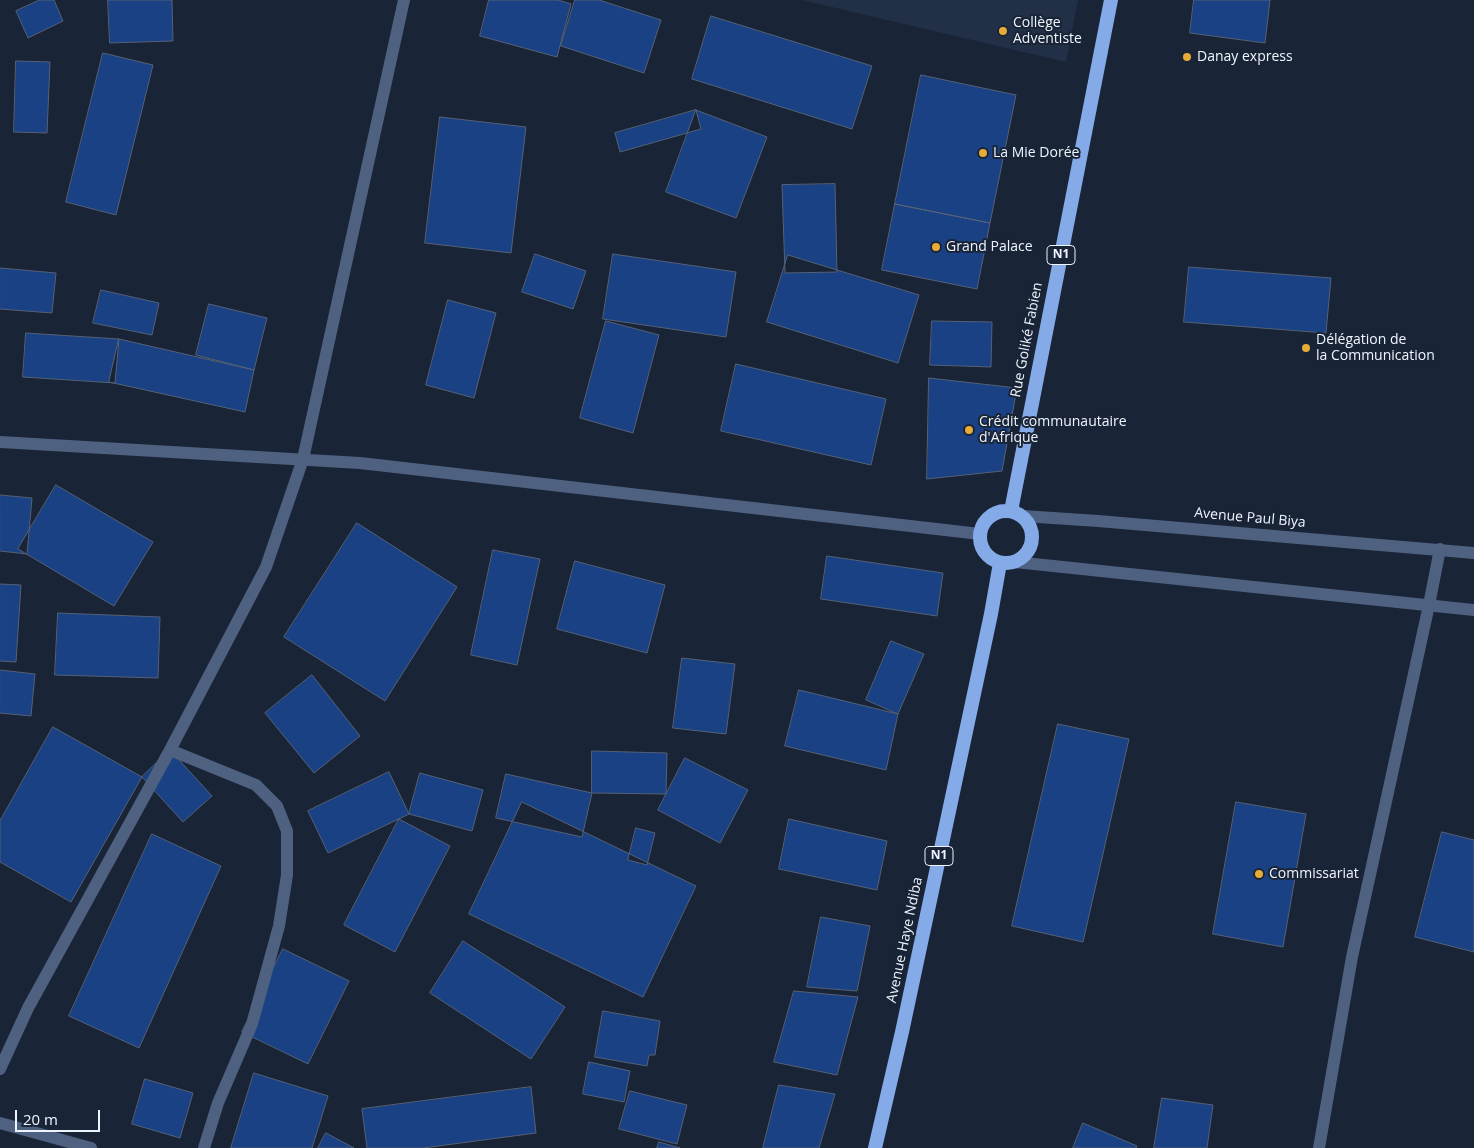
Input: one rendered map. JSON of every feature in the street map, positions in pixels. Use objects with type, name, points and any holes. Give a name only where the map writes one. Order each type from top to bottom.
[{"type":"highway","name":"Rue Goliké Fabien","points":[[1017,513],[1111,0]]},
{"type":"highway","points":[[1004,510],[1017,513],[1032,529],[1033,537],[1028,552],[1015,562],[1000,563],[987,555],[983,549],[980,534],[985,520],[990,515],[1004,510]]},
{"type":"highway","name":"Avenue Haye Ndiba","points":[[875,1148],[904,1022],[991,614],[1000,563]]},
{"type":"street","points":[[0,1069],[28,1008],[170,750],[266,566],[303,459],[404,0]]},
{"type":"street","points":[[0,442],[360,463],[980,534]]},
{"type":"street","name":"Avenue Paul Biya","points":[[1017,513],[1474,553]]},
{"type":"street","points":[[1319,1148],[1352,957],[1430,605],[1440,549]]},
{"type":"street","points":[[1015,562],[1474,610]]},
{"type":"street","points":[[170,750],[256,785],[277,806],[287,831],[287,875],[279,926],[252,1024],[224,1088],[204,1148]]},
{"type":"street","points":[[0,1123],[91,1148]]},
{"type":"shaded area","name":"Collège Adventiste","points":[[802,0],[1078,0],[1066,62]]},
{"type":"building","points":[[40,0],[54,0],[63,21],[28,38],[16,11]]},
{"type":"building","points":[[108,0],[172,0],[173,41],[110,43]]},
{"type":"building","points":[[489,0],[558,0],[571,4],[557,57],[480,36]]},
{"type":"building","points":[[575,0],[599,0],[661,20],[644,73],[561,46]]},
{"type":"building","points":[[1194,0],[1270,0],[1265,43],[1190,33]]},
{"type":"building","points":[[711,16],[872,66],[852,129],[692,79]]},
{"type":"building","points":[[103,53],[153,65],[116,215],[66,202]]},
{"type":"building","points":[[16,61],[50,62],[47,133],[14,132]]},
{"type":"building","points":[[921,75],[1016,95],[990,223],[895,204]]},
{"type":"building","points":[[696,110],[701,129],[620,152],[615,133]]},
{"type":"building","points":[[696,110],[767,137],[736,218],[666,192]]},
{"type":"building","points":[[440,117],[526,127],[511,253],[425,243]]},
{"type":"building","points":[[835,184],[837,272],[785,273],[782,185]]},
{"type":"building","name":"Grand Palace","points":[[895,204],[990,223],[977,289],[882,270]]},
{"type":"building","points":[[535,254],[586,271],[573,309],[522,292]]},
{"type":"building","points":[[613,254],[736,272],[726,337],[603,319]]},
{"type":"building","points":[[788,255],[919,295],[898,363],[767,322]]},
{"type":"building","points":[[1189,267],[1331,278],[1326,333],[1184,322]]},
{"type":"building","points":[[0,268],[56,273],[52,313],[0,309]]},
{"type":"building","points":[[101,290],[159,303],[152,335],[93,323]]},
{"type":"building","points":[[448,300],[496,313],[474,398],[426,385]]},
{"type":"building","points":[[209,304],[267,318],[254,370],[196,355]]},
{"type":"building","points":[[606,321],[659,335],[633,433],[580,418]]},
{"type":"building","points":[[932,321],[992,322],[991,367],[930,365]]},
{"type":"building","points":[[26,333],[119,339],[115,383],[23,377]]},
{"type":"building","points":[[119,339],[254,370],[245,412],[109,382]]},
{"type":"building","points":[[736,364],[886,399],[871,465],[721,431]]},
{"type":"building","name":"Crédit communautaire d'Afrique","points":[[929,378],[1017,388],[1002,471],[927,479]]},
{"type":"building","points":[[56,485],[153,542],[114,606],[18,549]]},
{"type":"building","points":[[0,495],[32,498],[27,554],[0,551]]},
{"type":"building","points":[[357,523],[457,587],[385,701],[284,637]]},
{"type":"building","points":[[493,550],[540,559],[517,665],[471,655]]},
{"type":"building","points":[[827,556],[943,573],[937,616],[821,599]]},
{"type":"building","points":[[575,561],[665,585],[647,653],[557,629]]},
{"type":"building","points":[[0,584],[21,585],[16,662],[0,661]]},
{"type":"building","points":[[58,613],[160,617],[158,678],[55,675]]},
{"type":"building","points":[[891,641],[924,654],[898,714],[866,700]]},
{"type":"building","points":[[682,658],[735,664],[726,734],[673,728]]},
{"type":"building","points":[[0,670],[35,674],[31,716],[0,713]]},
{"type":"building","points":[[312,675],[360,736],[314,773],[265,713]]},
{"type":"building","points":[[799,690],[898,714],[886,770],[785,746]]},
{"type":"building","points":[[1058,724],[1129,739],[1083,942],[1012,926]]},
{"type":"building","points":[[53,727],[142,777],[71,902],[0,862],[0,821]]},
{"type":"building","points":[[170,750],[212,796],[183,822],[142,777]]},
{"type":"building","points":[[592,751],[667,753],[666,794],[592,793]]},
{"type":"building","points":[[685,758],[748,790],[720,843],[658,810]]},
{"type":"building","points":[[389,772],[409,814],[328,853],[308,811]]},
{"type":"building","points":[[420,773],[483,790],[472,831],[409,814]]},
{"type":"building","points":[[506,774],[592,793],[582,837],[496,818]]},
{"type":"building","points":[[522,802],[696,886],[643,997],[469,914]]},
{"type":"building","name":"Commissariat","points":[[1236,802],[1306,814],[1283,947],[1213,934]]},
{"type":"building","points":[[399,819],[450,846],[395,952],[344,925]]},
{"type":"building","points":[[789,819],[887,841],[877,890],[779,869]]},
{"type":"building","points":[[636,828],[655,833],[647,865],[628,860]]},
{"type":"building","points":[[1442,832],[1474,840],[1474,952],[1415,937]]},
{"type":"building","points":[[152,834],[221,866],[139,1048],[69,1016]]},
{"type":"building","points":[[821,917],[870,926],[857,991],[807,987]]},
{"type":"building","points":[[463,941],[565,1007],[531,1059],[430,993]]},
{"type":"building","points":[[283,949],[349,981],[308,1064],[242,1032]]},
{"type":"building","points":[[794,991],[858,997],[837,1075],[774,1062]]},
{"type":"building","points":[[603,1011],[660,1021],[655,1055],[649,1055],[647,1066],[595,1057]]},
{"type":"building","points":[[589,1062],[630,1071],[624,1102],[583,1094]]},
{"type":"building","points":[[254,1073],[328,1096],[312,1148],[231,1148]]},
{"type":"building","points":[[145,1079],[193,1093],[180,1138],[132,1124]]},
{"type":"building","points":[[779,1085],[835,1094],[819,1148],[763,1148]]},
{"type":"building","points":[[531,1087],[536,1133],[423,1148],[367,1148],[362,1109]]},
{"type":"building","points":[[630,1091],[687,1105],[677,1144],[619,1129]]},
{"type":"building","points":[[1162,1098],[1213,1105],[1207,1148],[1154,1148]]},
{"type":"building","points":[[1083,1123],[1137,1146],[1136,1148],[1073,1148]]},
{"type":"building","points":[[326,1133],[354,1148],[318,1148]]},
{"type":"building","points":[[659,1142],[680,1148],[657,1148]]},
{"type":"place","name":"Collège Adventiste","points":[[1003,31]]},
{"type":"place","name":"Danay express","points":[[1187,57]]},
{"type":"place","name":"La Mie Dorée","points":[[983,153]]},
{"type":"place","name":"Grand Palace","points":[[936,247]]},
{"type":"place","name":"Délégation de la Communication","points":[[1306,348]]},
{"type":"place","name":"Crédit communautaire d'Afrique","points":[[969,430]]},
{"type":"place","name":"Commissariat","points":[[1259,874]]}]
